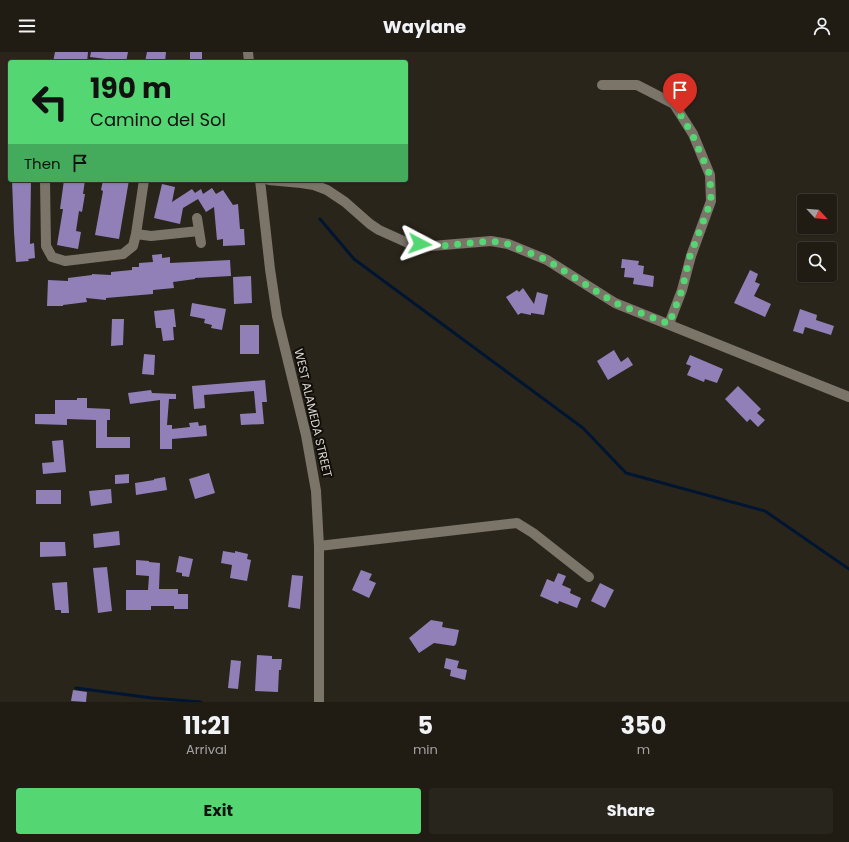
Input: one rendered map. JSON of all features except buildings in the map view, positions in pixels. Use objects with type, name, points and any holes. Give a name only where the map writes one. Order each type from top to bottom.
[{"type":"street","points":[[602,85],[637,85],[674,104],[692,134],[710,175],[711,201],[690,256],[682,290],[669,324]]},
{"type":"street","points":[[45,182],[46,246],[52,257],[65,261],[124,254],[133,246],[144,182]]},
{"type":"street","name":"WEST ALAMEDA STREET","points":[[260,182],[268,257],[277,316],[306,435],[313,469],[317,502],[319,546],[319,702]]},
{"type":"street","points":[[290,182],[314,185],[326,190],[345,202],[379,230],[408,243],[432,246],[491,241],[508,244],[547,260],[615,303],[849,397]]},
{"type":"street","points":[[196,218],[201,243]]},
{"type":"street","points":[[136,234],[151,236],[199,231]]},
{"type":"street","points":[[319,546],[517,523],[533,533],[589,577]]},
{"type":"waterway","points":[[320,219],[354,259],[583,428],[626,473],[765,511],[849,569]]},
{"type":"waterway","points":[[76,688],[152,698],[201,702]]},
{"type":"route","points":[[420,244],[441,246],[491,241],[508,244],[547,260],[615,303],[669,324],[682,290],[690,256],[711,201],[710,175],[692,134],[680,114]]}]
